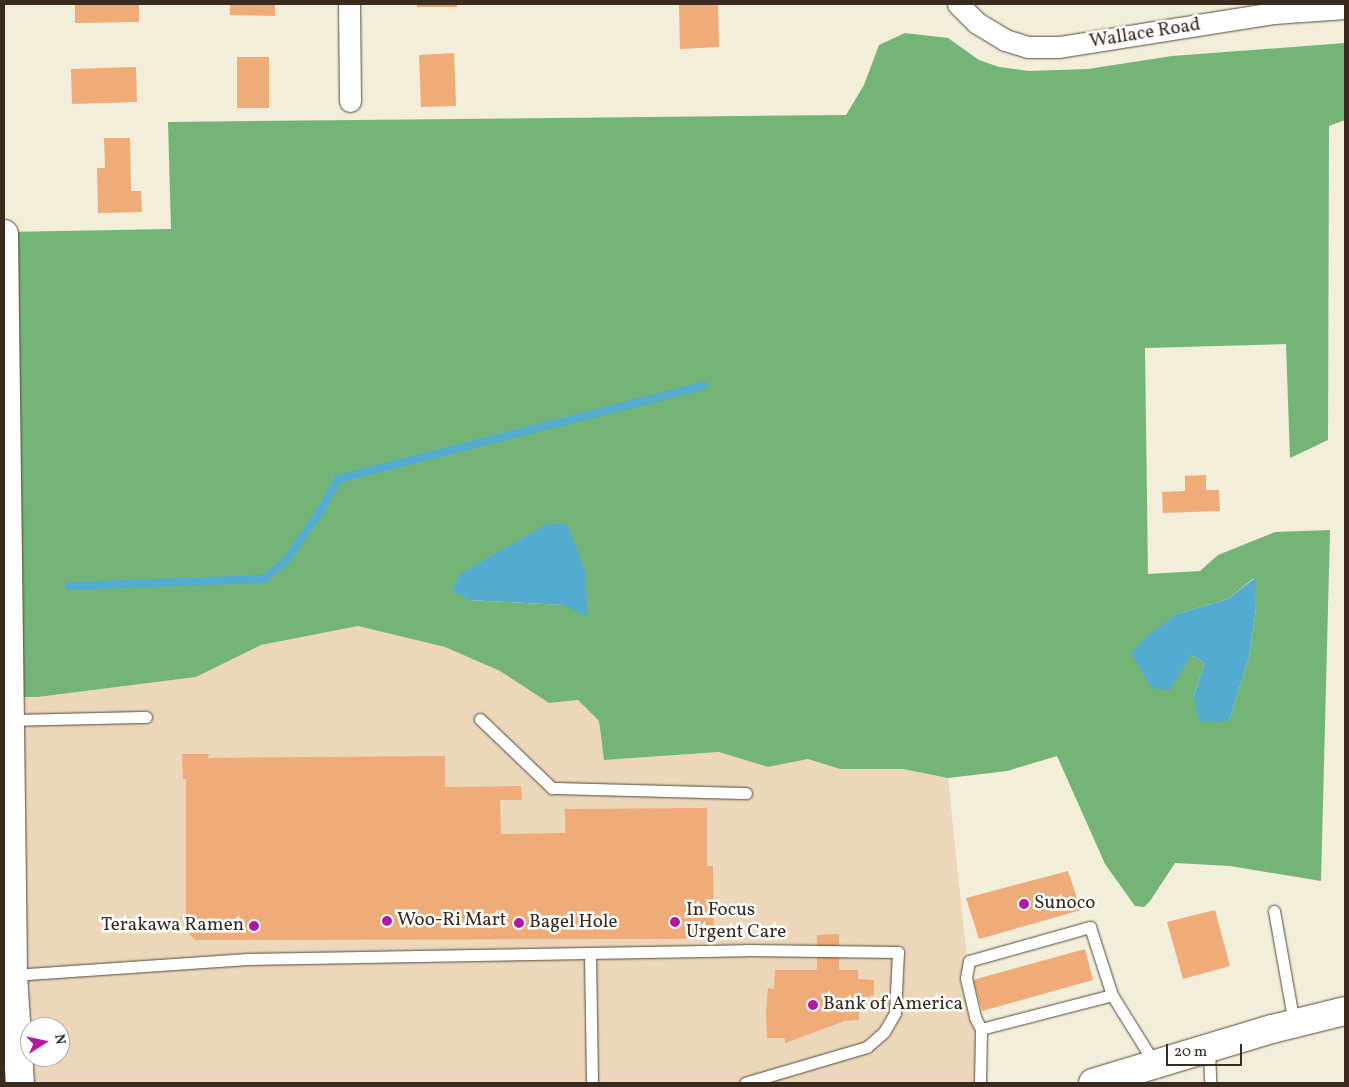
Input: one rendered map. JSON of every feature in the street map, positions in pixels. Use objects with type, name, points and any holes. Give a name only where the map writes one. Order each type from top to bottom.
[{"type":"street","points":[[349,4],[350,101]]},
{"type":"street","name":"Wallace Road","points":[[958,4],[994,36],[1017,44],[1040,47],[1059,47],[1274,9],[1345,8]]},
{"type":"street","points":[[4,234],[8,716],[13,974],[10,1016],[20,1083]]},
{"type":"street","points":[[1093,1083],[1139,1073],[1209,1048],[1294,1023],[1345,1011]]},
{"type":"lane","points":[[8,716],[146,717]]},
{"type":"lane","points":[[480,719],[552,788],[746,793]]},
{"type":"lane","points":[[1274,911],[1294,1023]]},
{"type":"lane","points":[[980,1083],[981,1029],[974,1017],[966,978],[969,960],[1090,927],[1139,1073]]},
{"type":"lane","points":[[13,974],[178,962],[746,950],[898,952],[895,1013],[884,1032],[867,1047],[745,1083]]},
{"type":"lane","points":[[590,953],[592,1083]]},
{"type":"lane","points":[[981,1029],[1112,995]]},
{"type":"lane","points":[[1209,1048],[1210,1083]]},
{"type":"shaded area","points":[[358,626],[445,647],[500,671],[549,703],[578,700],[599,721],[604,760],[720,752],[768,767],[808,759],[840,769],[903,769],[948,778],[980,1083],[20,1083],[9,697],[39,697],[196,677],[261,645]]},
{"type":"green space","points":[[905,33],[948,38],[979,60],[999,67],[1029,71],[1088,69],[1172,56],[1345,43],[1345,120],[1329,126],[1328,440],[1290,458],[1286,344],[1145,348],[1148,574],[1200,571],[1218,555],[1275,532],[1330,530],[1321,881],[1230,866],[1175,863],[1150,901],[1144,907],[1135,906],[1105,864],[1057,756],[1007,771],[948,778],[903,769],[840,769],[808,759],[768,767],[719,752],[604,760],[599,721],[578,700],[549,703],[500,671],[445,647],[358,626],[261,645],[196,677],[38,697],[9,697],[4,232],[171,229],[168,122],[846,115],[864,85],[879,45]],"holes":[[[585,570],[563,605],[470,600]],[[1254,578],[1256,609],[1249,657],[1229,721],[1194,695],[1205,663],[1191,655],[1177,614],[1228,599]]]},
{"type":"water","points":[[547,524],[567,524],[585,570],[588,617],[563,605],[470,600],[452,591],[460,574]]},
{"type":"water","points":[[1255,578],[1256,609],[1249,657],[1229,721],[1199,722],[1194,695],[1205,663],[1191,655],[1170,690],[1152,688],[1131,654],[1143,639],[1177,614],[1228,599]]},
{"type":"building","points":[[75,4],[139,4],[139,22],[75,23]]},
{"type":"building","points":[[230,4],[275,4],[275,16],[230,15]]},
{"type":"building","points":[[417,4],[457,4],[457,7],[417,7]]},
{"type":"building","points":[[679,4],[718,4],[719,47],[680,49]]},
{"type":"building","points":[[454,53],[456,106],[421,107],[419,55]]},
{"type":"building","points":[[237,57],[269,57],[269,108],[237,108]]},
{"type":"building","points":[[136,67],[137,102],[72,104],[71,69]]},
{"type":"building","points":[[104,138],[130,138],[131,191],[141,191],[142,212],[98,213],[97,168],[105,168]]},
{"type":"building","points":[[1206,475],[1206,490],[1219,490],[1220,511],[1163,513],[1162,492],[1185,491],[1185,476]]},
{"type":"building","points":[[182,754],[209,754],[208,758],[445,756],[445,787],[521,786],[522,800],[500,800],[501,834],[565,833],[565,809],[707,808],[707,866],[713,866],[714,932],[707,932],[707,937],[677,939],[195,940],[186,931],[186,779],[183,779]]},
{"type":"building","name":"Sunoco","points":[[1068,871],[1081,910],[979,939],[966,898]]},
{"type":"building","points":[[1215,910],[1230,966],[1183,979],[1167,922]]},
{"type":"building","name":"Bank of America","points":[[839,934],[839,970],[858,970],[858,979],[874,980],[874,995],[859,1000],[859,1020],[845,1021],[785,1043],[785,1038],[767,1038],[766,1011],[768,988],[774,989],[775,970],[817,970],[817,935]]},
{"type":"building","name":"Sunoco","points":[[1085,949],[1093,980],[982,1011],[973,980]]},
{"type":"waterway","points":[[69,586],[264,579],[285,562],[320,512],[338,479],[703,386]]},
{"type":"place","name":"Sunoco","points":[[1024,904]]},
{"type":"place","name":"Woo-Ri Mart","points":[[387,921]]},
{"type":"place","name":"In Focus Urgent Care","points":[[675,922]]},
{"type":"place","name":"Bagel Hole","points":[[519,923]]},
{"type":"place","name":"Terakawa Ramen","points":[[254,926]]},
{"type":"place","name":"Bank of America","points":[[813,1005]]}]
